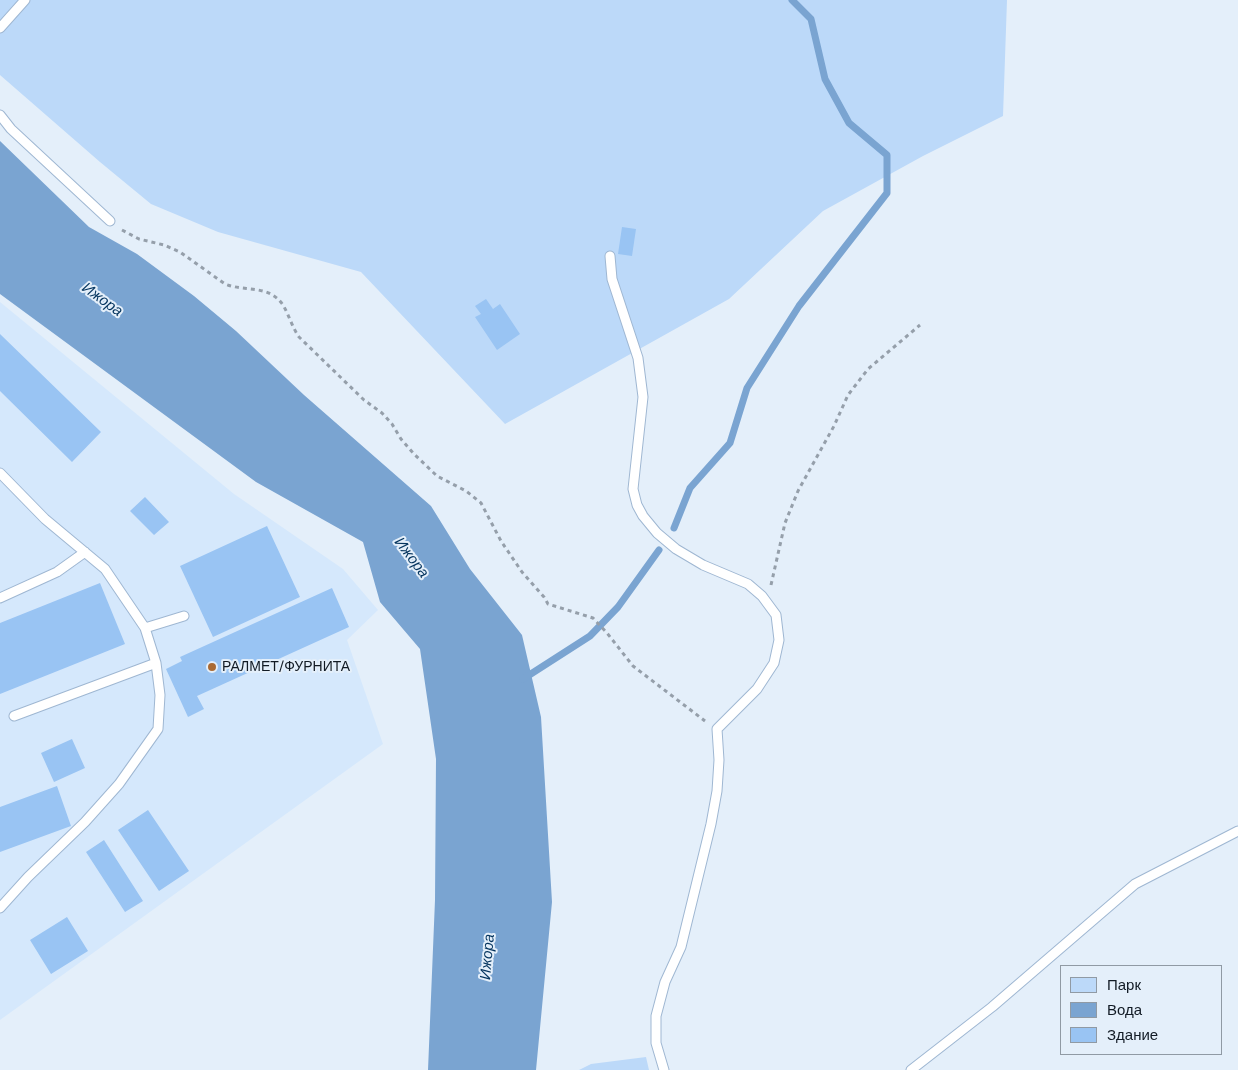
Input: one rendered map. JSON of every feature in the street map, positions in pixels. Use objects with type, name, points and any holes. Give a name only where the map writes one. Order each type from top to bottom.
[{"type":"lane","points":[[0,28],[25,0]]},
{"type":"lane","points":[[0,115],[11,129],[110,221]]},
{"type":"lane","points":[[610,256],[612,279],[638,358],[642,397],[633,489],[637,505],[643,516],[657,533],[676,549],[703,565],[748,584],[762,596],[776,615],[779,640],[774,663],[757,689],[717,730],[719,760],[717,791],[711,824],[680,947],[665,982],[656,1016],[656,1043],[664,1070]]},
{"type":"lane","points":[[0,473],[45,519],[105,569],[145,628],[156,664],[160,695],[158,729],[119,784],[0,908]]},
{"type":"lane","points":[[0,598],[57,572],[85,552]]},
{"type":"lane","points":[[145,628],[184,616]]},
{"type":"lane","points":[[14,716],[156,664]]},
{"type":"lane","points":[[911,1070],[992,1007],[1135,884],[1238,831]]},
{"type":"path","points":[[110,221],[124,232],[139,239],[164,245],[180,252],[225,284],[232,287],[256,289],[270,293],[282,304],[293,329],[299,337],[364,400],[382,413],[414,454],[437,476],[466,491],[481,503],[502,542],[522,572],[548,604],[593,618],[633,666],[717,730]]},
{"type":"path","points":[[767,603],[788,515],[798,491],[834,426],[848,395],[868,369],[920,325]]},
{"type":"shaded area","points":[[0,302],[234,494],[343,569],[378,610],[347,640],[383,744],[0,1020]]},
{"type":"green space","points":[[0,0],[1007,0],[1003,116],[923,156],[823,211],[729,299],[505,424],[361,272],[218,232],[151,204],[100,162],[0,75]]},
{"type":"green space","points":[[646,1057],[649,1070],[579,1070],[591,1064]]},
{"type":"water","name":"Ижора","points":[[0,141],[89,227],[137,254],[194,296],[236,331],[304,395],[431,506],[470,569],[522,635],[541,717],[552,902],[536,1070],[428,1070],[435,900],[436,759],[420,649],[380,602],[363,542],[256,482],[0,294]]},
{"type":"building","points":[[622,227],[636,229],[632,256],[618,254]]},
{"type":"building","points":[[486,299],[493,309],[500,304],[520,334],[497,350],[475,317],[481,314],[475,306]]},
{"type":"building","points":[[0,334],[101,432],[72,462],[0,391]]},
{"type":"building","points":[[145,497],[169,522],[154,535],[130,511]]},
{"type":"building","points":[[267,526],[300,597],[213,637],[180,566]]},
{"type":"building","points":[[100,583],[125,644],[0,694],[0,623]]},
{"type":"building","points":[[332,588],[349,627],[197,696],[204,709],[188,717],[166,669],[182,661],[180,657]]},
{"type":"building","points":[[72,739],[85,768],[54,782],[41,753]]},
{"type":"building","points":[[57,786],[71,826],[0,852],[0,807]]},
{"type":"building","points":[[148,810],[189,871],[159,891],[118,830]]},
{"type":"building","points":[[104,840],[143,901],[125,912],[86,852]]},
{"type":"building","points":[[67,917],[88,951],[51,974],[30,940]]},
{"type":"waterway","points":[[674,528],[690,488],[730,443],[747,388],[799,306],[887,193],[887,155],[849,123],[825,79],[811,19],[792,0]]},
{"type":"waterway","points":[[523,679],[590,636],[618,607],[659,550]]},
{"type":"place","name":"РАЛМЕТ/ФУРНИТА","points":[[212,667]]}]
